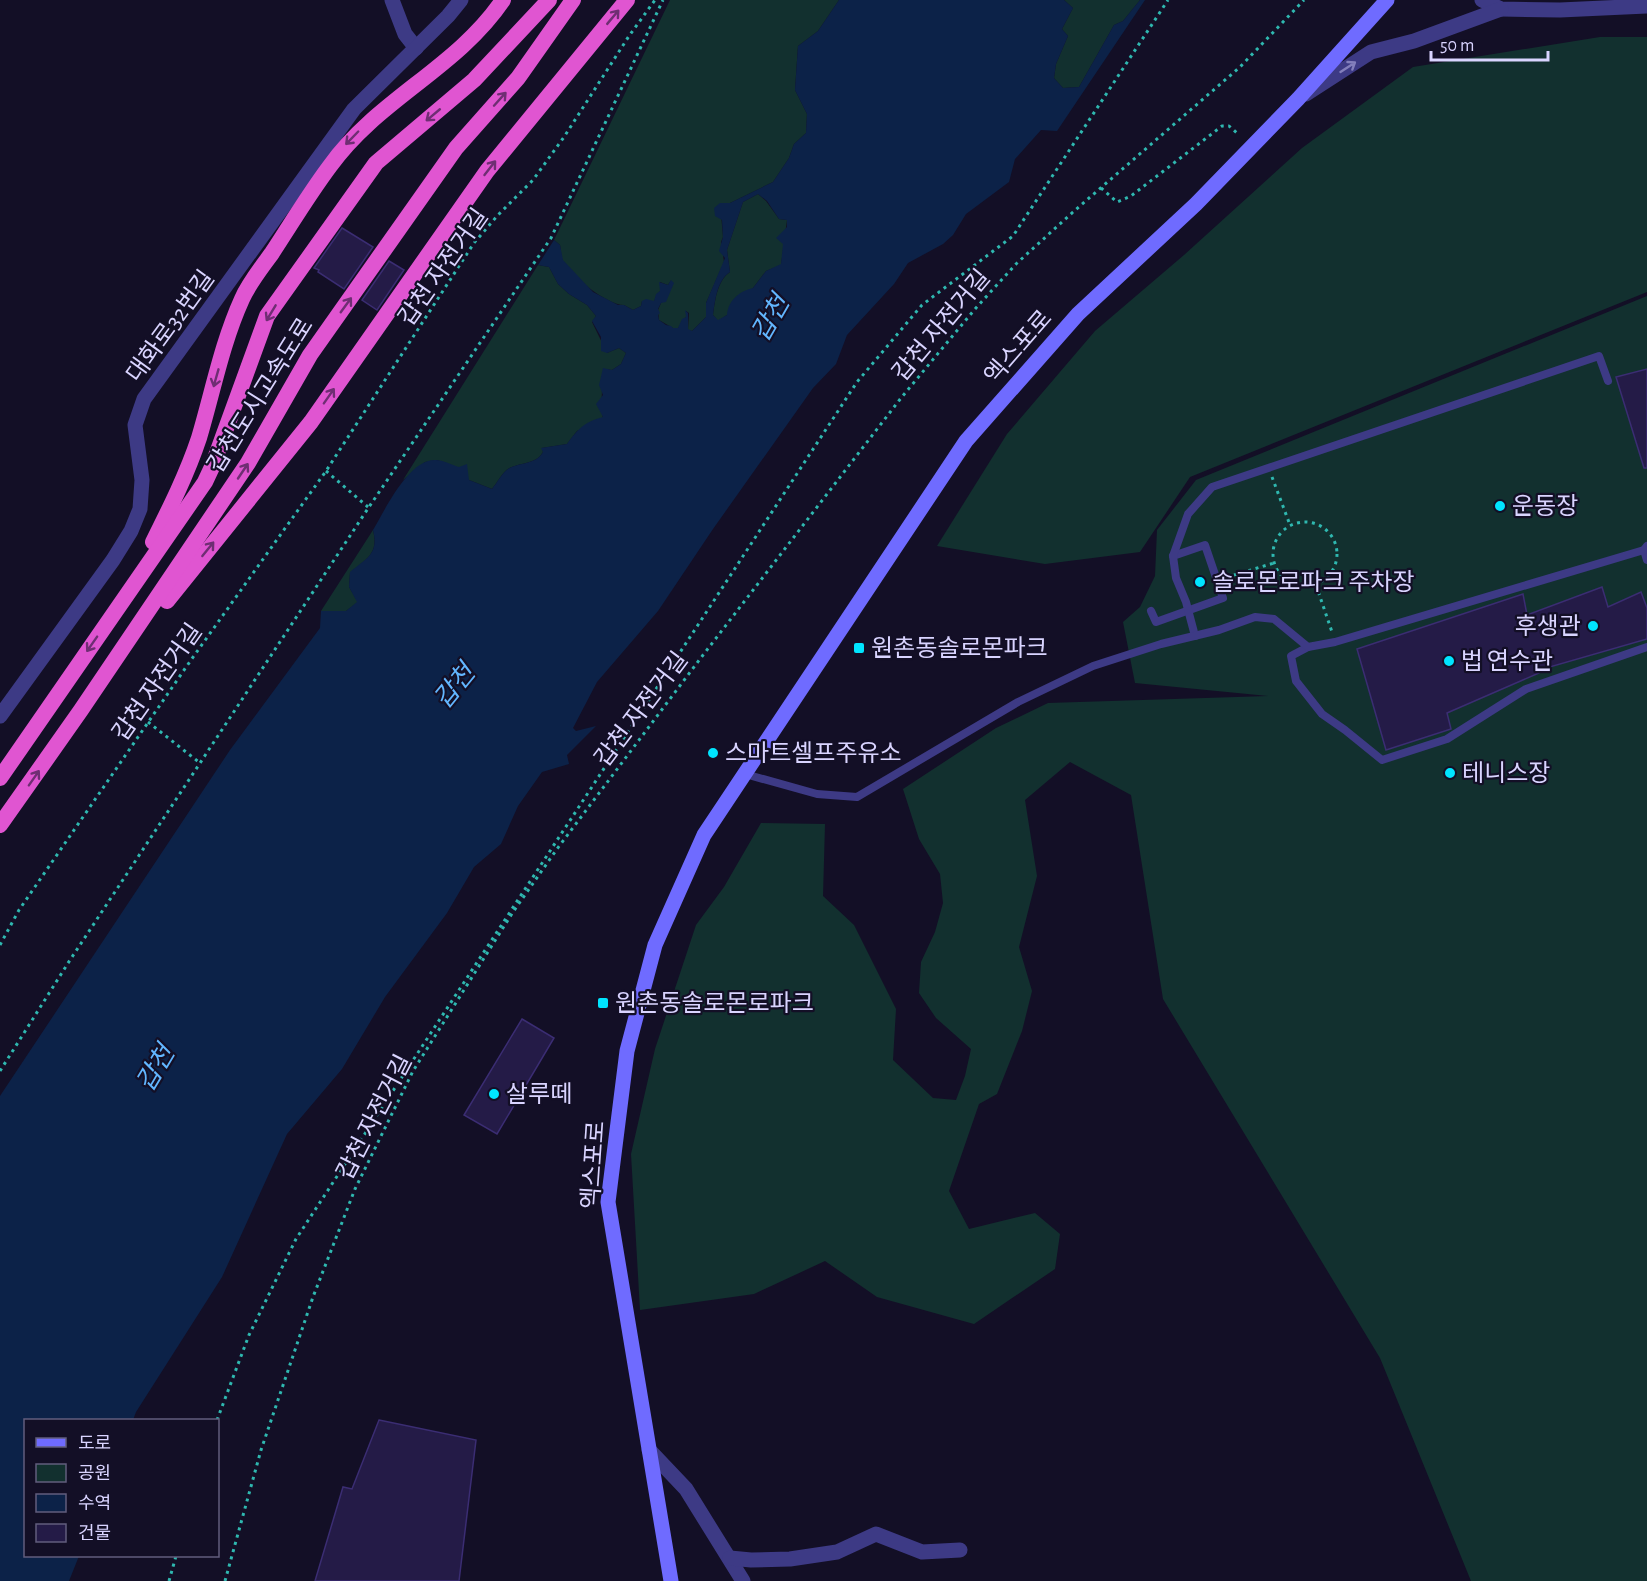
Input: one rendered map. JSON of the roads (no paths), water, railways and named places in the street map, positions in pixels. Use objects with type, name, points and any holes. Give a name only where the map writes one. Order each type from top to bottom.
[{"type":"highway","points":[[125,596],[182,483],[198,438],[225,344],[243,297],[349,140],[370,120],[460,50],[491,17],[503,0]]},
{"type":"highway","name":"갑천도시고속도로","points":[[0,778],[205,482],[267,316],[376,163],[474,80],[549,0]]},
{"type":"highway","name":"갑천도시고속도로","points":[[0,825],[81,710],[248,463],[310,355],[456,148],[518,78],[573,0]]},
{"type":"highway","points":[[81,710],[310,422],[487,171],[627,0]]},
{"type":"main road","name":"엑스포로","points":[[671,1581],[608,1202],[627,1050],[655,945],[704,835],[966,441],[1077,314],[1196,204],[1298,99],[1387,0]]},
{"type":"street","points":[[392,0],[405,34],[416,48]]},
{"type":"street","name":"대화로32번길","points":[[0,716],[113,560],[131,531],[140,509],[142,480],[135,425],[144,399],[354,109],[448,16],[461,0]]},
{"type":"street","points":[[1482,0],[1501,9]]},
{"type":"street","points":[[1539,0],[1560,10]]},
{"type":"street","points":[[1298,99],[1371,52],[1413,41],[1501,9],[1560,10],[1647,6]]},
{"type":"street","points":[[649,1450],[686,1489],[743,1581]]},
{"type":"street","points":[[730,1558],[790,1559],[837,1552],[876,1534],[922,1552],[960,1550]]},
{"type":"lane","points":[[1195,636],[1176,578],[1173,556],[1188,514],[1212,487],[1599,356],[1608,381]]},
{"type":"lane","points":[[1151,611],[1156,622],[1223,598],[1205,545],[1173,556]]},
{"type":"lane","points":[[1647,560],[1645,548],[1335,642],[1308,647],[1291,656],[1296,681],[1322,714],[1382,760],[1448,739],[1526,689],[1647,647]]},
{"type":"lane","points":[[745,774],[817,794],[857,797],[1018,702],[1093,666],[1256,617],[1274,619],[1308,647]]},
{"type":"water","name":"갑천","points":[[839,0],[1064,0],[1073,8],[1062,29],[1068,36],[1056,64],[1054,78],[1063,88],[1079,87],[1114,25],[1123,21],[1140,0],[1145,0],[1057,131],[1041,130],[1015,159],[1009,182],[966,214],[953,235],[943,244],[908,263],[894,284],[847,335],[836,364],[813,388],[658,611],[597,682],[573,728],[576,731],[596,726],[567,755],[569,764],[542,772],[518,806],[501,844],[474,867],[447,913],[385,997],[342,1069],[287,1134],[222,1277],[133,1419],[24,1419],[24,1557],[79,1557],[69,1581],[0,1581],[0,1096],[230,750],[320,628],[321,611],[346,611],[357,602],[349,587],[350,572],[373,550],[373,530],[407,476],[416,467],[436,460],[459,467],[467,464],[469,480],[492,489],[508,469],[536,459],[543,452],[541,448],[567,444],[582,427],[603,417],[596,404],[603,395],[599,385],[603,368],[612,370],[621,364],[626,353],[619,348],[607,353],[601,351],[601,337],[592,321],[596,316],[587,305],[558,284],[549,267],[538,265],[554,240],[560,245],[563,260],[593,292],[618,305],[624,305],[633,310],[641,306],[642,301],[646,299],[654,301],[656,294],[660,291],[659,282],[668,285],[671,280],[674,283],[666,302],[661,303],[658,309],[659,320],[673,328],[678,328],[682,319],[686,317],[685,310],[688,313],[688,329],[692,331],[706,317],[706,303],[725,258],[719,251],[723,237],[722,220],[715,216],[714,208],[720,203],[730,203],[773,182],[789,158],[794,144],[806,133],[807,114],[795,90],[798,46],[818,31]],"holes":[[[758,194],[767,201],[779,219],[787,220],[787,227],[776,238],[783,244],[781,264],[766,271],[753,288],[735,297],[727,315],[718,320],[713,315],[716,297],[719,285],[730,272],[727,250],[743,202]]]},
{"type":"place","name":"운동장","points":[[1500,506]]},
{"type":"place","name":"솔로몬로파크 주차장","points":[[1200,582]]},
{"type":"place","name":"후생관","points":[[1593,626]]},
{"type":"place","name":"원촌동솔로몬파크","points":[[859,648]]},
{"type":"place","name":"법 연수관","points":[[1449,661]]},
{"type":"place","name":"스마트셀프주유소","points":[[713,753]]},
{"type":"place","name":"테니스장","points":[[1450,773]]},
{"type":"place","name":"원촌동솔로몬로파크","points":[[603,1003]]},
{"type":"place","name":"살루떼","points":[[494,1094]]}]
